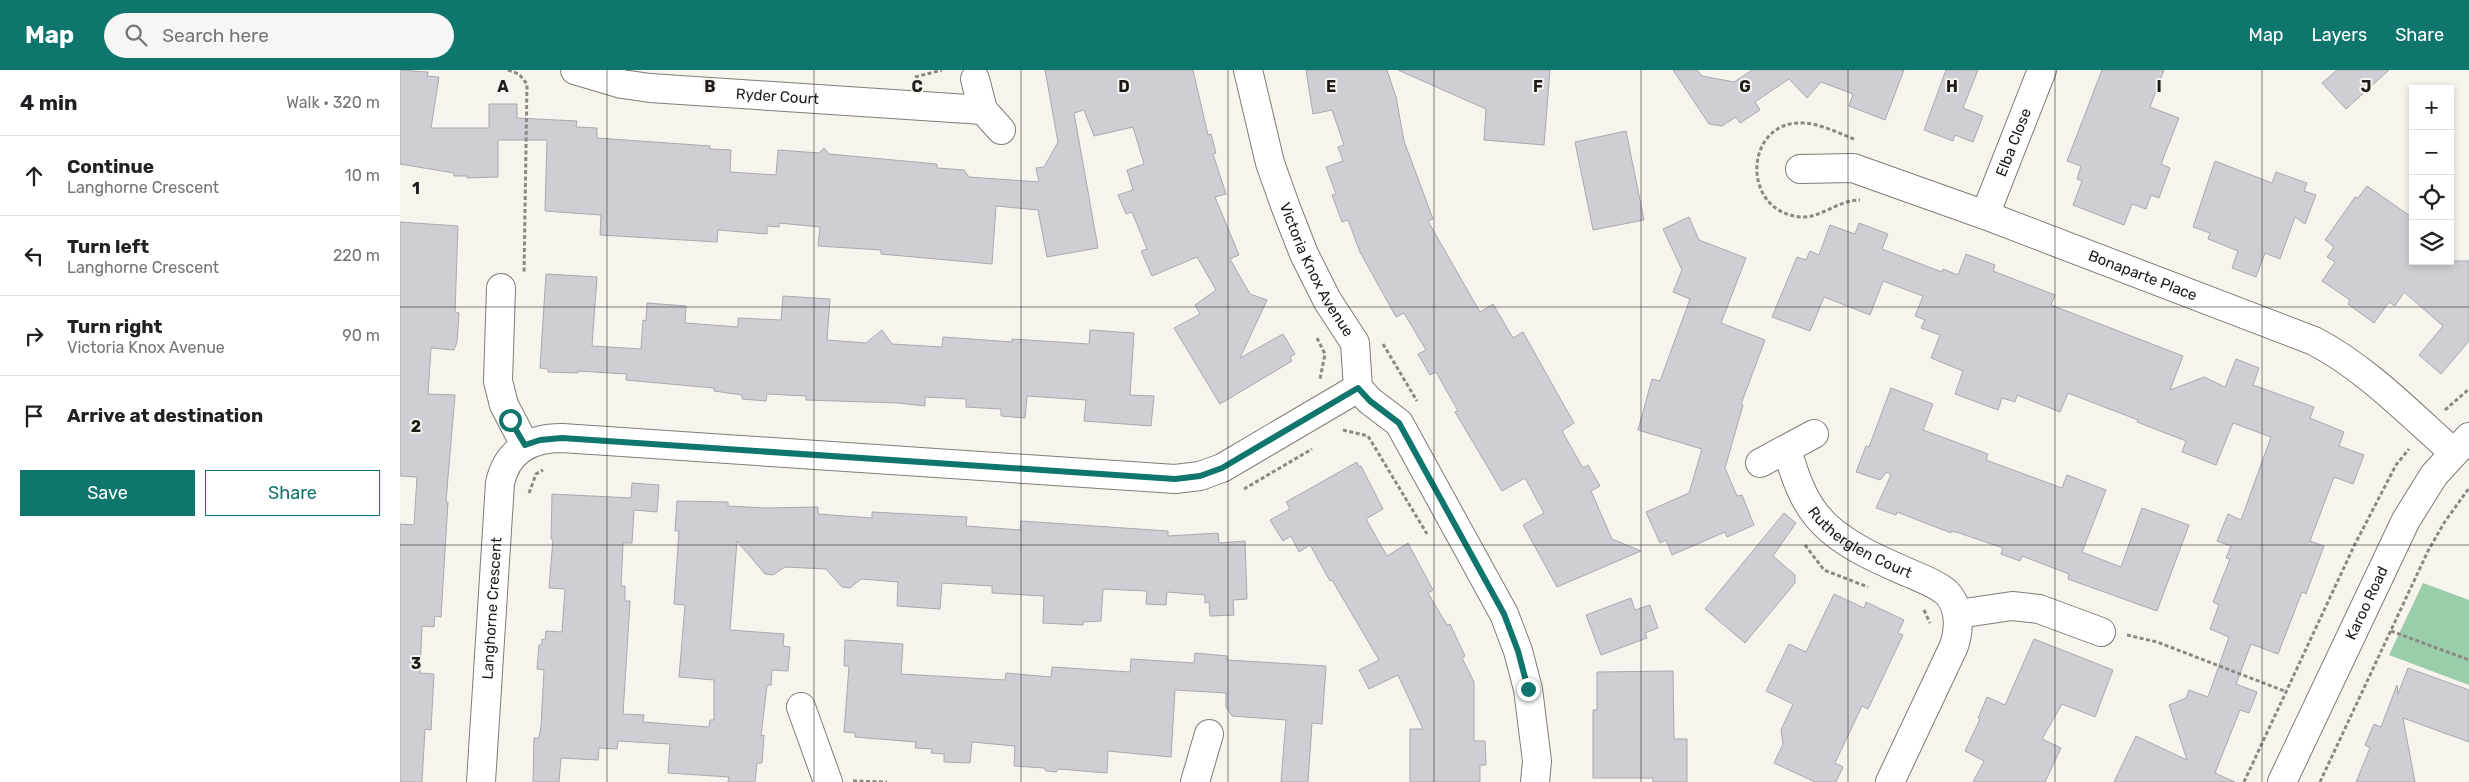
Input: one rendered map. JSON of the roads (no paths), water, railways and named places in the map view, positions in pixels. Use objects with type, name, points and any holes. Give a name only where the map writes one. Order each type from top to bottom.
[{"type":"street","name":"Ryder Court","points":[[574,70],[622,84],[650,88],[983,110]]},
{"type":"street","name":"Victoria Knox Avenue","points":[[1248,70],[1270,162],[1286,208],[1304,254],[1327,300],[1354,343],[1358,388]]},
{"type":"street","name":"Elba Close","points":[[1985,215],[2042,70]]},
{"type":"street","points":[[975,79],[983,110],[1001,130]]},
{"type":"street","name":"Bonaparte Place","points":[[1800,169],[1853,168],[1985,215],[2320,344],[2461,444]]},
{"type":"street","points":[[513,284],[498,381],[504,405],[525,445],[540,440],[562,438],[1175,479],[1200,476],[1222,468],[1358,388],[1370,401],[1399,423],[1504,614],[1518,651],[1528,689],[1537,761],[1535,782]]},
{"type":"street","points":[[1760,463],[1814,434]]},
{"type":"street","name":"Karoo Road","points":[[2282,782],[2406,520],[2434,475],[2461,444]]},
{"type":"street","name":"Langhorne Crescent","points":[[481,782],[500,483],[506,464],[525,445]]},
{"type":"street","name":"Rutherglen Court","points":[[1787,449],[1800,489],[1813,512],[1830,530],[1864,553],[1934,584],[1946,593],[1958,614]]},
{"type":"street","points":[[1890,782],[1954,646],[1958,614],[2012,606],[2039,609],[2101,632]]},
{"type":"street","points":[[801,707],[828,782]]},
{"type":"street","points":[[1195,782],[1209,734]]}]
